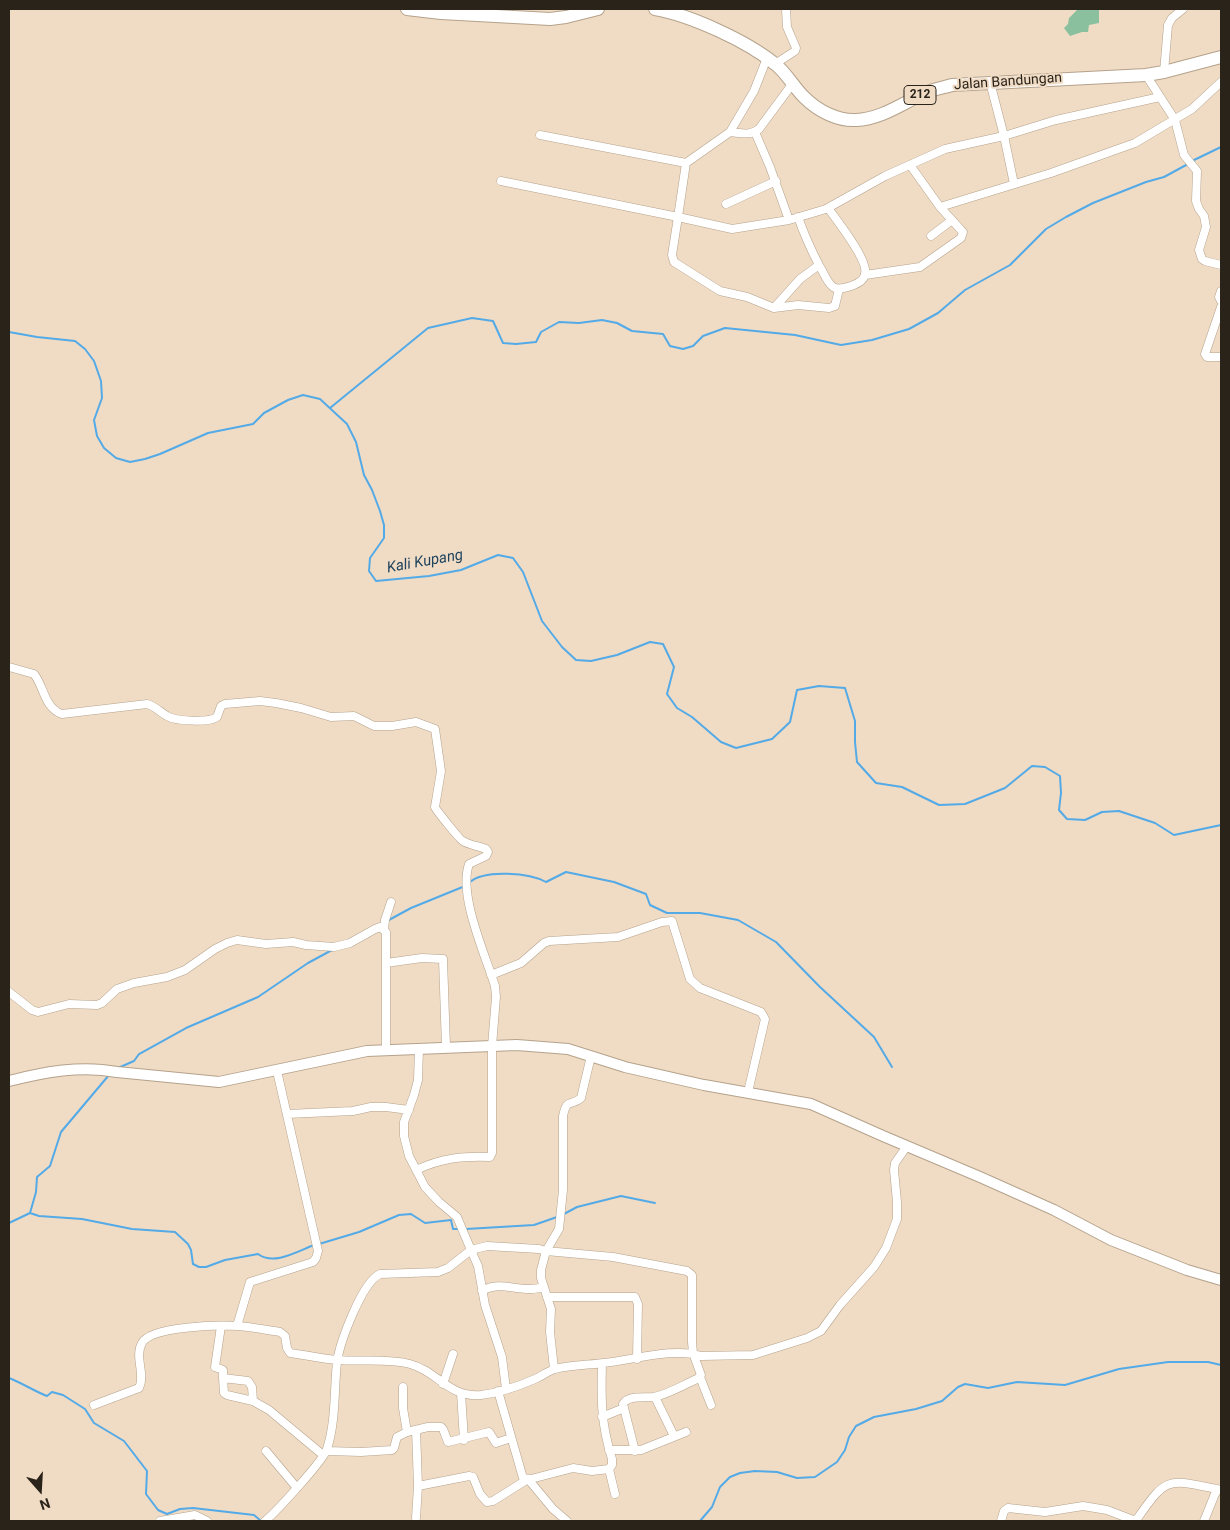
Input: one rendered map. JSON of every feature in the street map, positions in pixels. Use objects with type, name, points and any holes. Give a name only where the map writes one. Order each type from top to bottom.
[{"type":"main road","points":[[412,9],[461,15],[550,19],[598,9]]},
{"type":"main road","name":"Jalan Bandungan","points":[[654,9],[712,28],[743,44],[771,61],[805,98],[828,114],[854,121],[882,115],[934,89],[952,85],[1146,75],[1221,57]]},
{"type":"street","points":[[540,135],[686,163],[730,132],[771,61],[795,51],[796,48],[788,32],[786,9]]},
{"type":"street","points":[[1164,72],[1168,25],[1172,18],[1183,9]]},
{"type":"street","points":[[1146,75],[1176,120],[1184,155],[1197,171],[1197,206],[1206,222],[1205,233],[1200,245],[1200,254],[1205,261],[1221,265]]},
{"type":"street","points":[[990,82],[1014,184]]},
{"type":"street","points":[[940,207],[1089,160],[1135,143],[1176,120],[1196,106],[1221,82]]},
{"type":"street","points":[[730,132],[746,134],[755,132],[764,123],[793,83]]},
{"type":"street","points":[[501,181],[732,229],[789,220],[828,208],[885,176],[945,149],[1004,136],[1049,122],[1160,97]]},
{"type":"street","points":[[755,132],[776,181],[789,220]]},
{"type":"street","points":[[686,163],[672,255],[674,262],[720,291],[746,297],[774,308],[798,305],[829,308],[835,306],[839,289]]},
{"type":"street","points":[[798,217],[807,244],[832,287],[839,289],[858,283],[865,275],[912,269],[926,264],[961,238],[963,232],[940,207],[910,165]]},
{"type":"street","points":[[726,204],[776,181]]},
{"type":"street","points":[[828,208],[850,238],[864,262],[865,275]]},
{"type":"street","points":[[932,236],[952,220]]},
{"type":"street","points":[[774,308],[800,280],[819,265]]},
{"type":"street","points":[[1221,291],[1219,297],[1221,301]]},
{"type":"street","points":[[1221,308],[1205,354],[1207,357],[1221,357]]},
{"type":"street","points":[[9,667],[34,674],[38,678],[46,700],[55,710],[62,714],[147,704],[152,705],[168,718],[210,720],[217,717],[221,706],[225,704],[260,701],[290,705],[331,718],[354,716],[374,726],[392,726],[416,722],[433,727],[436,732],[441,771],[435,807],[437,812],[447,821],[463,842],[486,849],[488,852],[486,856],[469,864],[466,894],[491,975],[496,998],[492,1046],[492,1155],[457,1156],[416,1170]]},
{"type":"street","points":[[386,1050],[387,940],[384,929],[391,902]]},
{"type":"street","points":[[491,975],[521,963],[544,942],[618,937],[662,922],[672,922],[690,979],[694,984],[761,1012],[764,1015],[765,1019],[748,1092]]},
{"type":"street","points":[[9,992],[32,1010],[38,1012],[69,1004],[97,1005],[117,989],[134,983],[175,975],[215,949],[237,940],[266,944],[293,942],[334,947],[345,944],[375,929],[384,929]]},
{"type":"street","points":[[386,963],[422,958],[442,959],[446,1047]]},
{"type":"street","points":[[9,1081],[55,1071],[100,1069],[219,1082],[351,1054],[386,1050],[517,1045],[558,1048],[625,1067],[704,1085],[812,1104],[1054,1210],[1111,1240],[1186,1270],[1221,1280]]},
{"type":"street","points":[[419,1048],[418,1080],[404,1122],[404,1136],[409,1156],[424,1187],[458,1217],[478,1266],[485,1305],[502,1357],[502,1390],[521,1474],[524,1478],[528,1479],[553,1509],[567,1521]]},
{"type":"street","points":[[554,1369],[550,1332],[551,1309],[541,1270],[546,1251],[559,1229],[565,1105],[568,1102],[581,1098],[591,1056]]},
{"type":"street","points":[[237,1326],[250,1282],[313,1262],[318,1255],[277,1070]]},
{"type":"street","points":[[287,1114],[353,1111],[371,1107],[409,1110]]},
{"type":"street","points":[[94,1405],[138,1388],[141,1383],[140,1345],[144,1339],[169,1330],[237,1326],[283,1334],[290,1352],[338,1360],[408,1363],[420,1368],[443,1384],[465,1395],[482,1395],[502,1390],[534,1379],[554,1369],[637,1359],[661,1353],[694,1353],[701,1356],[753,1355],[807,1338],[821,1330],[840,1305],[874,1267],[886,1248],[897,1219],[895,1163],[907,1146]]},
{"type":"street","points":[[266,1521],[297,1488],[325,1453],[336,1391],[338,1360],[353,1311],[364,1290],[376,1276],[384,1274],[438,1272],[448,1268],[471,1250],[487,1246],[539,1249],[614,1257],[690,1272],[692,1278],[694,1353],[701,1373],[700,1377],[711,1405]]},
{"type":"street","points":[[482,1291],[500,1286],[531,1289],[544,1287]]},
{"type":"street","points":[[547,1297],[635,1297],[638,1304],[637,1359]]},
{"type":"street","points":[[220,1326],[215,1367],[222,1370],[224,1393],[253,1401],[269,1410],[325,1453],[392,1450],[397,1437],[428,1427],[440,1427],[443,1429],[448,1442],[464,1440],[489,1432],[496,1443],[512,1438]]},
{"type":"street","points":[[443,1384],[453,1354]]},
{"type":"street","points":[[602,1364],[602,1417],[612,1465],[609,1469],[615,1494]]},
{"type":"street","points":[[635,1451],[624,1408],[624,1401],[629,1398],[655,1397],[700,1377]]},
{"type":"street","points":[[223,1378],[248,1382],[252,1387],[253,1401]]},
{"type":"street","points":[[403,1387],[403,1408],[412,1431],[418,1486],[416,1518]]},
{"type":"street","points":[[461,1393],[464,1440]]},
{"type":"street","points":[[655,1397],[674,1436]]},
{"type":"street","points":[[602,1417],[624,1408]]},
{"type":"street","points":[[609,1450],[635,1451],[686,1432]]},
{"type":"street","points":[[266,1451],[297,1488]]},
{"type":"street","points":[[418,1486],[473,1476],[480,1494],[487,1502],[493,1501],[528,1479],[573,1468],[592,1471],[609,1469]]},
{"type":"street","points":[[1001,1521],[1006,1509],[1045,1512],[1083,1506],[1107,1510],[1133,1520],[1137,1518],[1155,1493],[1169,1483],[1185,1482],[1219,1490],[1204,1521]]},
{"type":"street","points":[[160,1521],[195,1514],[207,1521]]},
{"type":"green space","points":[[1078,9],[1099,9],[1099,23],[1089,25],[1088,32],[1070,36],[1064,28],[1068,24],[1069,18]]},
{"type":"waterway","points":[[1192,161],[1221,147]]},
{"type":"waterway","points":[[330,408],[428,328],[472,318],[493,321],[503,343],[516,344],[536,342],[541,332],[559,322],[579,323],[602,320],[617,323],[632,331],[663,334],[670,346],[683,349],[693,346],[703,336],[725,328],[795,335],[841,345],[872,340],[909,329],[938,313],[965,290],[1010,265],[1046,229],[1066,217],[1093,203],[1164,177],[1188,164]]},
{"type":"waterway","name":"Kali Kupang","points":[[9,332],[75,341],[85,349],[94,361],[101,381],[102,398],[94,420],[97,436],[104,448],[116,458],[130,462],[160,454],[208,433],[253,424],[264,413],[288,400],[303,395],[320,399],[347,424],[356,442],[364,475],[380,511],[384,525],[384,538],[370,558],[369,571],[376,581],[429,576],[461,570],[498,555],[513,558],[523,572],[542,621],[562,647],[576,660],[591,661],[617,655],[650,642],[663,644],[674,667],[667,694],[677,708],[692,717],[721,742],[736,748],[772,739],[790,722],[797,690],[819,686],[845,688],[855,721],[857,762],[876,783],[902,787],[939,805],[965,804],[1005,788],[1032,766],[1045,767],[1060,776],[1059,810],[1067,819],[1085,820],[1102,812],[1119,811],[1155,823],[1174,835],[1221,825]]},
{"type":"waterway","points":[[470,882],[486,875],[496,874],[529,876],[546,882],[566,872],[614,882],[646,894],[650,905],[667,913],[700,913],[738,920],[776,942],[820,987],[874,1037],[892,1067]]},
{"type":"waterway","points":[[387,921],[411,908],[465,886]]},
{"type":"waterway","points":[[118,1068],[134,1061],[139,1054],[186,1028],[258,997],[308,963],[332,950]]},
{"type":"waterway","points":[[9,1223],[30,1213],[36,1192],[37,1177],[50,1166],[61,1132],[109,1075]]},
{"type":"waterway","points":[[564,1214],[577,1207],[621,1196],[655,1203]]},
{"type":"waterway","points":[[30,1213],[39,1216],[82,1219],[132,1229],[175,1232],[188,1244],[193,1264],[199,1267],[206,1267],[225,1260],[258,1254],[264,1257],[279,1258],[314,1245]]},
{"type":"waterway","points":[[319,1244],[359,1232],[399,1215],[411,1214],[425,1223],[451,1220],[453,1229],[459,1229]]},
{"type":"waterway","points":[[466,1229],[534,1225],[557,1217]]},
{"type":"waterway","points":[[700,1521],[712,1507],[720,1487],[730,1477],[740,1473],[755,1471],[777,1472],[797,1478],[815,1477],[837,1462],[856,1426],[874,1417],[916,1409],[942,1401],[958,1387],[965,1384],[988,1388],[1017,1382],[1065,1385],[1119,1369],[1168,1362],[1208,1362],[1221,1365]]},
{"type":"waterway","points":[[9,1378],[47,1396],[52,1392],[63,1395],[85,1409],[94,1423],[124,1441],[147,1471],[146,1494],[158,1510],[167,1514],[180,1509],[193,1508],[254,1515],[261,1521]]}]
